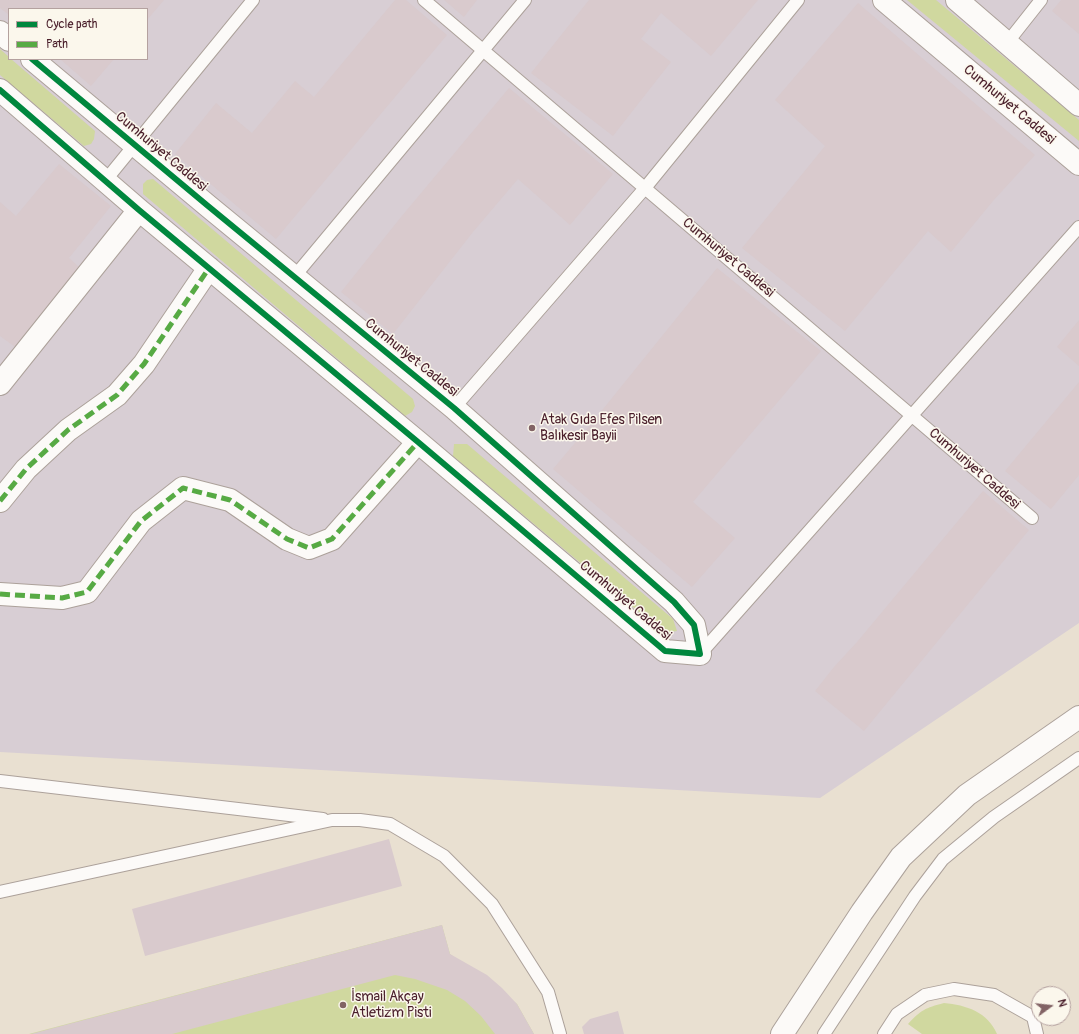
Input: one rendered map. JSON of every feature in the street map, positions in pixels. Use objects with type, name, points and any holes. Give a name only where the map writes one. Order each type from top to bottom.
[{"type":"street","name":"Cumhuriyet Caddesi","points":[[884,0],[1079,164]]},
{"type":"street","points":[[957,0],[1079,105]]},
{"type":"street","points":[[0,32],[8,39]]},
{"type":"street","name":"Cumhuriyet Caddesi","points":[[0,90],[139,210],[418,442],[665,651],[700,654],[694,625],[674,602],[454,408],[33,60]]},
{"type":"street","points":[[0,384],[139,210]]},
{"type":"street","points":[[0,501],[26,469],[68,430],[117,395],[144,364],[209,268]]},
{"type":"street","points":[[0,594],[62,598],[87,592],[141,521],[183,488],[230,500],[287,539],[309,548],[332,540],[418,442]]},
{"type":"street","points":[[782,1034],[862,912],[901,857],[967,794],[1079,717]]},
{"type":"lane","name":"Cumhuriyet Caddesi","points":[[105,181],[253,0]]},
{"type":"lane","name":"Cumhuriyet Caddesi","points":[[424,0],[1032,518]]},
{"type":"lane","points":[[294,277],[525,0]]},
{"type":"lane","points":[[454,408],[645,188],[798,0]]},
{"type":"lane","points":[[1007,43],[1041,0]]},
{"type":"lane","points":[[700,654],[1079,227]]},
{"type":"lane","points":[[824,1034],[916,896],[943,859],[994,817],[1079,758]]},
{"type":"lane","points":[[0,781],[332,820],[360,820],[390,824],[444,856],[492,904],[548,992],[560,1034]]},
{"type":"lane","points":[[0,892],[332,820]]},
{"type":"lane","points":[[884,1034],[897,1014],[925,995],[954,989],[994,995],[1033,1017],[1037,1034]]},
{"type":"shaded area","points":[[0,0],[1079,0],[1079,623],[820,798],[0,752]]},
{"type":"green space","points":[[907,0],[936,0],[1079,120],[1079,141]]},
{"type":"green space","points":[[0,49],[8,56],[8,60],[12,60],[95,131],[94,139],[91,144],[84,146],[0,75]]},
{"type":"green space","points":[[153,179],[413,399],[415,406],[412,412],[405,416],[143,194],[143,184],[147,180]]},
{"type":"green space","points":[[454,444],[467,444],[673,619],[677,631],[664,633],[453,456]]},
{"type":"green space","points":[[442,925],[450,954],[517,1004],[534,1034],[29,1034]]},
{"type":"green space","points":[[944,1003],[968,1008],[982,1015],[993,1026],[997,1034],[922,1034],[908,1024],[924,1010]]},
{"type":"building","points":[[0,0],[164,0],[148,19],[148,8],[8,8],[8,14],[0,8]]},
{"type":"building","points":[[395,0],[406,0],[447,35],[276,239],[175,154],[216,103],[252,133],[295,81],[314,97]]},
{"type":"building","points":[[444,0],[477,0],[464,17]]},
{"type":"building","points":[[589,0],[758,0],[711,56],[661,13],[641,39],[671,62],[613,136],[531,73]]},
{"type":"building","points":[[1061,0],[1079,0],[1079,34],[1052,11]]},
{"type":"building","points":[[858,3],[1035,155],[993,201],[951,252],[928,231],[845,331],[742,248],[825,146],[775,100]]},
{"type":"building","points":[[61,60],[113,60],[91,86]]},
{"type":"building","points":[[509,88],[613,174],[570,225],[518,179],[473,232],[393,334],[341,292],[401,217]]},
{"type":"building","points":[[59,164],[111,206],[69,258],[80,268],[15,347],[0,336],[0,202],[16,216]]},
{"type":"building","points":[[717,268],[821,351],[693,502],[735,538],[692,587],[553,469]]},
{"type":"building","points":[[1079,320],[1079,366],[1057,347]]},
{"type":"building","points":[[1079,382],[1079,475],[1051,509],[1005,471]]},
{"type":"building","points":[[983,491],[1029,530],[864,731],[815,691]]},
{"type":"building","points":[[389,839],[402,886],[145,956],[132,909]]},
{"type":"building","points":[[442,925],[450,954],[487,975],[502,988],[517,1004],[534,1034],[495,1034],[481,1016],[465,1001],[447,990],[415,979],[395,975],[172,1034],[31,1034]]},
{"type":"building","points":[[618,1011],[624,1034],[584,1034],[582,1027],[590,1019]]},
{"type":"marked path","points":[[0,501],[26,469],[68,430],[117,395],[144,364],[209,268]]},
{"type":"marked path","points":[[0,594],[62,598],[87,592],[141,521],[183,488],[230,500],[287,539],[309,548],[332,539],[418,442]]},
{"type":"cycle path","points":[[0,90],[139,210],[418,442],[665,651],[700,654],[694,625],[674,602],[454,408],[33,60]]},
{"type":"place","name":"Atak Gıda Efes Pilsen Balıkesir Bayii","points":[[532,428]]},
{"type":"place","name":"İsmail Akçay Atletizm Pisti","points":[[343,1005]]}]
